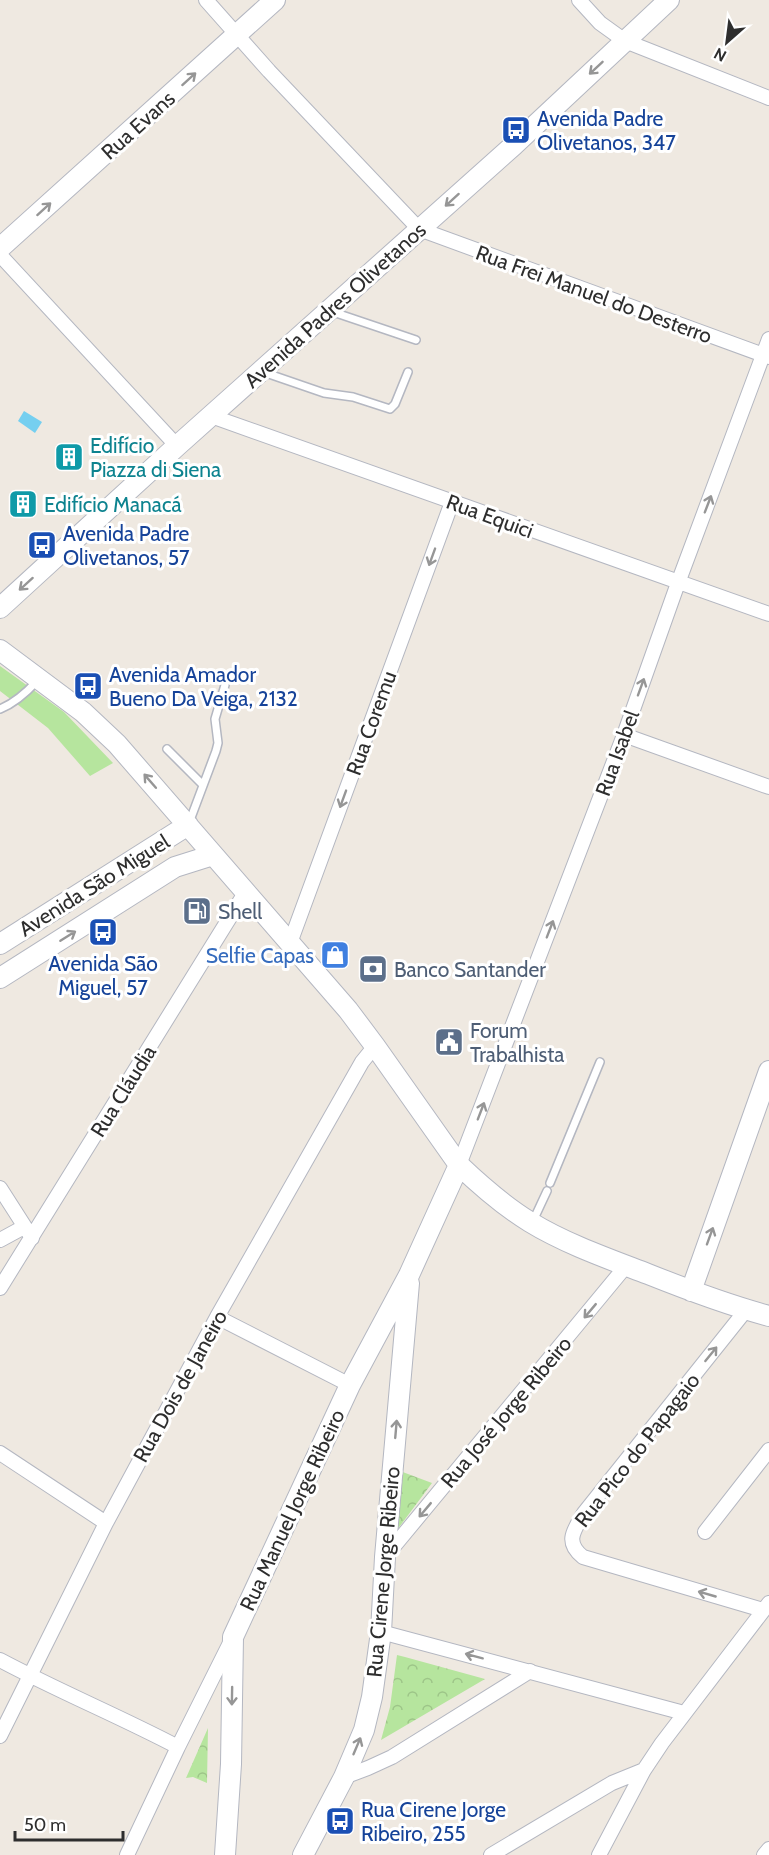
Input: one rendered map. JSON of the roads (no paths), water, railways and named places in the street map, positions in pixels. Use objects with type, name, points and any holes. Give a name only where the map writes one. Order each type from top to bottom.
[{"type":"street","points":[[206,0],[268,71],[420,229]]},
{"type":"street","name":"Rua Evans","points":[[0,248],[275,0]]},
{"type":"street","points":[[579,0],[600,23],[625,41],[769,98]]},
{"type":"street","name":"Avenida Padres Olivetanos","points":[[0,608],[260,371],[514,145],[669,0]]},
{"type":"street","name":"Rua Frei Manuel do Desterro","points":[[420,229],[766,356]]},
{"type":"street","points":[[0,255],[177,446]]},
{"type":"street","name":"Rua Isabel","points":[[459,1165],[624,735],[678,583],[766,356],[769,339]]},
{"type":"street","name":"Rua Equici","points":[[211,416],[769,614]]},
{"type":"street","name":"Rua Coremu","points":[[290,944],[452,502]]},
{"type":"street","points":[[0,650],[83,712],[117,744],[348,1010],[459,1165],[498,1199],[532,1223],[626,1266],[690,1291],[769,1316]]},
{"type":"street","points":[[624,735],[769,787]]},
{"type":"street","name":"Avenida São Miguel","points":[[175,867],[193,831]]},
{"type":"street","name":"Avenida São Miguel","points":[[0,944],[193,831]]},
{"type":"street","name":"Avenida São Miguel","points":[[0,978],[175,867],[213,855]]},
{"type":"street","name":"Rua Cláudia","points":[[0,1288],[28,1232],[245,893]]},
{"type":"street","name":"Rua Dois de Janeiro","points":[[0,1736],[106,1523],[217,1317],[362,1062],[375,1046]]},
{"type":"street","points":[[690,1291],[769,1071]]},
{"type":"street","name":"Rua Manuel Jorge Ribeiro","points":[[127,1855],[233,1637],[350,1385],[409,1275],[459,1165]]},
{"type":"street","points":[[0,1188],[28,1232],[0,1240]]},
{"type":"street","name":"Rua José Jorge Ribeiro","points":[[385,1557],[626,1266]]},
{"type":"street","name":"Rua Cirene Jorge Ribeiro","points":[[303,1855],[344,1777],[363,1730],[372,1697],[381,1632],[385,1557],[409,1275]]},
{"type":"street","name":"Rua Pico do Papagaio","points":[[746,1310],[584,1513],[574,1530],[572,1541],[575,1551],[583,1557],[766,1606]]},
{"type":"street","points":[[217,1317],[350,1385]]},
{"type":"street","points":[[705,1532],[769,1450]]},
{"type":"street","points":[[0,1453],[106,1523]]},
{"type":"street","points":[[599,1855],[644,1770],[684,1713],[766,1606]]},
{"type":"street","points":[[381,1632],[684,1713]]},
{"type":"street","points":[[225,1855],[231,1764],[233,1637]]},
{"type":"street","points":[[0,1660],[126,1719],[178,1747]]},
{"type":"street","points":[[344,1777],[392,1756],[531,1671]]},
{"type":"street","points":[[490,1855],[612,1783],[644,1770]]},
{"type":"street","points":[[764,1855],[769,1849]]},
{"type":"lane","points":[[328,310],[416,340]]},
{"type":"lane","points":[[260,371],[324,393],[353,397],[390,409],[395,404],[408,372]]},
{"type":"lane","points":[[0,709],[27,693],[39,679]]},
{"type":"lane","points":[[193,831],[203,785],[218,743],[215,719],[225,685]]},
{"type":"lane","points":[[166,748],[203,785]]},
{"type":"lane","points":[[550,1183],[600,1062]]},
{"type":"lane","points":[[532,1223],[547,1191]]},
{"type":"water","points":[[24,411],[42,422],[35,433],[18,421]]},
{"type":"place","name":"Avenida Padre Olivetanos, 347","points":[[516,130]]},
{"type":"place","name":"Edifício Piazza di Siena","points":[[69,457]]},
{"type":"place","name":"Edifício Manacá","points":[[23,504]]},
{"type":"place","name":"Avenida Padre Olivetanos, 57","points":[[42,545]]},
{"type":"place","name":"Avenida Amador Bueno Da Veiga, 2132","points":[[88,686]]},
{"type":"place","name":"Shell","points":[[197,911]]},
{"type":"place","name":"Avenida São Miguel, 57","points":[[103,932]]},
{"type":"place","name":"Selfie Capas","points":[[335,955]]},
{"type":"place","name":"Banco Santander","points":[[373,969]]},
{"type":"place","name":"Forum Trabalhista","points":[[449,1042]]},
{"type":"place","name":"Rua Cirene Jorge Ribeiro, 255","points":[[340,1821]]}]
